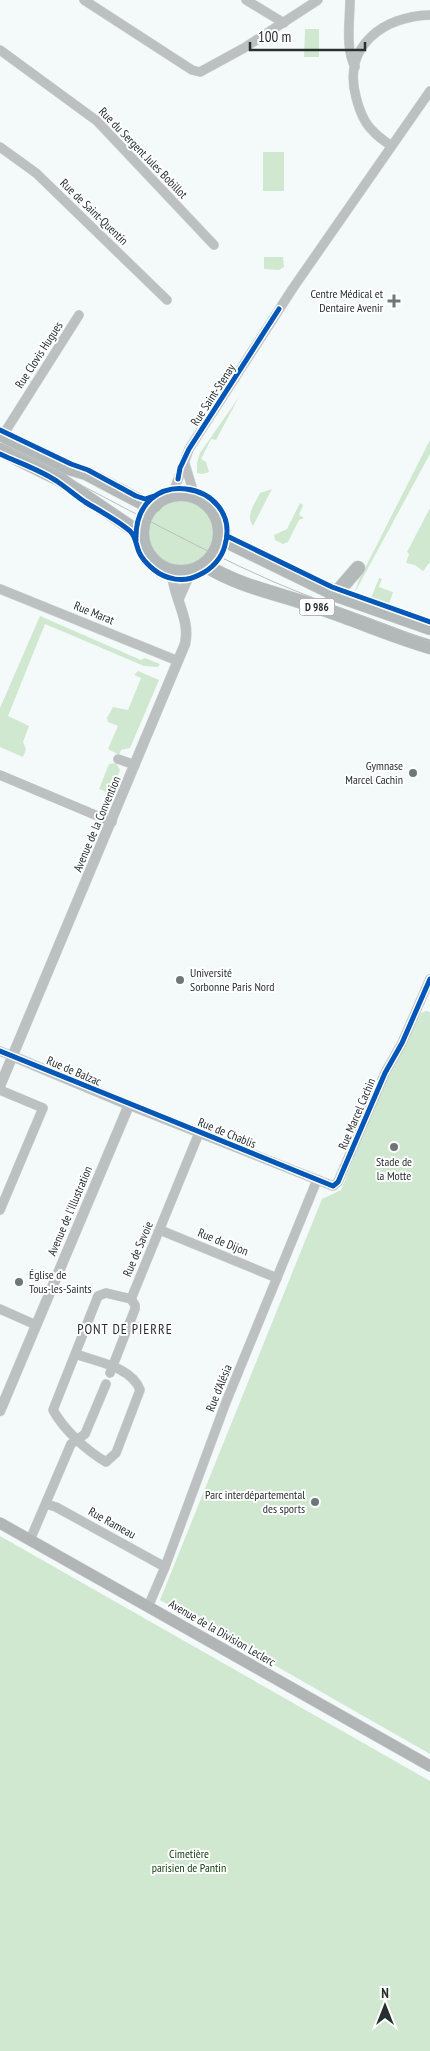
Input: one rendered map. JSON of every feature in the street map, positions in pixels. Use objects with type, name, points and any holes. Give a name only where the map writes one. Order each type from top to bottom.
[{"type":"main road","points":[[1,434],[69,468],[86,473],[141,502],[155,505]]},
{"type":"main road","points":[[0,450],[61,480],[142,535]]},
{"type":"main road","points":[[181,494],[195,497],[207,504],[219,523],[220,538],[215,554],[204,565],[191,571],[172,571],[157,564],[148,554],[142,535],[145,519],[155,505],[172,496],[181,494]]},
{"type":"main road","name":"D 986","points":[[220,538],[330,592],[430,628]]},
{"type":"main road","name":"D 986","points":[[204,565],[262,590],[326,610],[430,647]]},
{"type":"main road","points":[[330,592],[339,590],[358,568],[352,589],[352,597],[356,602]]},
{"type":"main road","name":"Avenue de la Division Leclerc","points":[[0,1523],[430,1766]]},
{"type":"street","points":[[84,0],[192,70],[200,72],[244,48],[318,0]]},
{"type":"street","points":[[246,0],[284,23]]},
{"type":"street","points":[[350,0],[350,48],[351,60],[355,67]]},
{"type":"street","points":[[391,146],[373,132],[363,116],[355,92],[355,67],[366,41],[380,28],[408,17],[430,15]]},
{"type":"street","name":"Rue du Sergent Jules Bobillot","points":[[0,50],[97,121],[214,245]]},
{"type":"street","name":"Rue Saint-Stenay","points":[[172,496],[189,449],[293,288],[430,91]]},
{"type":"street","name":"Rue de Saint-Quentin","points":[[0,147],[36,173],[167,300]]},
{"type":"street","name":"Rue Clovis Hugues","points":[[1,434],[79,315]]},
{"type":"street","points":[[184,461],[195,497]]},
{"type":"street","name":"Avenue de la Convention","points":[[0,1088],[178,661],[186,635],[179,598],[172,582],[172,571]]},
{"type":"street","points":[[179,598],[191,571]]},
{"type":"street","name":"Rue Marat","points":[[0,588],[178,661]]},
{"type":"street","points":[[118,759],[135,765]]},
{"type":"street","points":[[0,774],[112,822]]},
{"type":"street","name":"Rue Marcel Cachin","points":[[317,1180],[333,1186],[338,1182],[385,1073],[402,1043],[430,979]]},
{"type":"street","points":[[420,1005],[430,1009]]},
{"type":"street","points":[[0,1051],[12,1056]]},
{"type":"street","name":"Rue de Balzac","points":[[12,1056],[129,1104]]},
{"type":"street","points":[[0,1088],[43,1108],[0,1210]]},
{"type":"street","name":"Rue de Chablis","points":[[129,1104],[317,1180]]},
{"type":"street","name":"Avenue de l'Illustration","points":[[0,1411],[129,1104]]},
{"type":"street","name":"Rue de Savoie","points":[[111,1371],[135,1309],[135,1304],[131,1299],[200,1133]]},
{"type":"street","name":"Rue d'Alésia","points":[[148,1606],[166,1567],[226,1402],[317,1180]]},
{"type":"street","name":"Rue de Dijon","points":[[160,1230],[277,1278]]},
{"type":"street","points":[[76,1354],[111,1371],[130,1374],[140,1390],[116,1453],[106,1462],[84,1447],[58,1419],[53,1410],[98,1296],[106,1293],[131,1299]]},
{"type":"street","points":[[0,1309],[36,1325]]},
{"type":"street","points":[[30,1540],[71,1444],[86,1434],[106,1384]]},
{"type":"street","name":"Rue Rameau","points":[[46,1504],[56,1507],[166,1567]]},
{"type":"green space","points":[[305,29],[319,29],[319,57],[304,57]]},
{"type":"green space","points":[[263,152],[284,152],[284,191],[263,191]]},
{"type":"green space","points":[[264,257],[283,257],[284,267],[279,270],[264,269]]},
{"type":"green space","points":[[239,397],[216,440],[211,439],[201,459],[206,462],[209,472],[197,473],[200,453]]},
{"type":"green space","points":[[430,440],[430,454],[355,592],[358,582]]},
{"type":"green space","points":[[272,489],[253,526],[250,514],[253,505],[260,493]]},
{"type":"green space","points":[[181,499],[200,505],[210,515],[216,534],[210,553],[200,563],[181,569],[162,563],[152,553],[146,534],[152,515],[162,505]]},
{"type":"green space","points":[[300,503],[303,505],[299,515],[304,518],[299,520],[288,542],[283,544],[275,540],[274,535],[287,529]]},
{"type":"green space","points":[[430,508],[430,562],[423,571],[415,565],[406,563],[409,554],[407,552]]},
{"type":"green space","points":[[379,578],[382,579],[379,587],[393,592],[389,604],[371,598]]},
{"type":"green space","points":[[40,616],[141,660],[145,658],[160,664],[158,667],[144,666],[45,624],[8,716],[29,726],[23,742],[26,749],[23,757],[0,747],[0,708]]},
{"type":"green space","points":[[138,671],[159,680],[130,748],[121,750],[119,755],[108,749],[118,726],[108,722],[107,718],[113,707],[128,710],[141,678],[134,675]]},
{"type":"green space","points":[[116,763],[120,770],[111,794],[99,789],[109,764]]},
{"type":"green space","name":"Parc interdépartemental des sports","points":[[430,1012],[430,1754],[160,1600],[322,1199],[341,1190],[375,1104],[421,1013]]},
{"type":"green space","name":"Cimetière parisien de Pantin","points":[[0,1536],[430,1781],[430,2051],[0,2051]]},
{"type":"tram line","points":[[0,444],[239,566],[293,590],[430,642]]},
{"type":"cycle path","points":[[178,479],[180,468],[189,449],[279,309]]},
{"type":"cycle path","points":[[0,430],[71,464],[88,470],[136,496],[145,499],[154,496]]},
{"type":"cycle path","points":[[0,454],[51,478],[125,527],[134,536],[139,552],[145,561],[158,573],[169,578],[187,579],[204,573],[212,566],[224,550],[226,523],[218,506],[204,495],[186,489],[168,490],[151,499],[140,516],[136,541]]},
{"type":"cycle path","points":[[227,536],[332,587],[430,622]]},
{"type":"cycle path","points":[[0,1051],[333,1186],[338,1182],[385,1073],[402,1043],[430,979]]},
{"type":"place","name":"Centre Médical et Dentaire Avenir","points":[[394,301]]},
{"type":"place","name":"Gymnase Marcel Cachin","points":[[413,773]]},
{"type":"place","name":"Université Sorbonne Paris Nord","points":[[180,980]]},
{"type":"place","name":"Stade de la Motte","points":[[394,1147]]},
{"type":"place","name":"Église de Tous-les-Saints","points":[[19,1282]]},
{"type":"place","name":"Parc interdépartemental des sports","points":[[315,1502]]},
{"type":"district","name":"PONT DE PIERRE","points":[[125,1329]]}]
